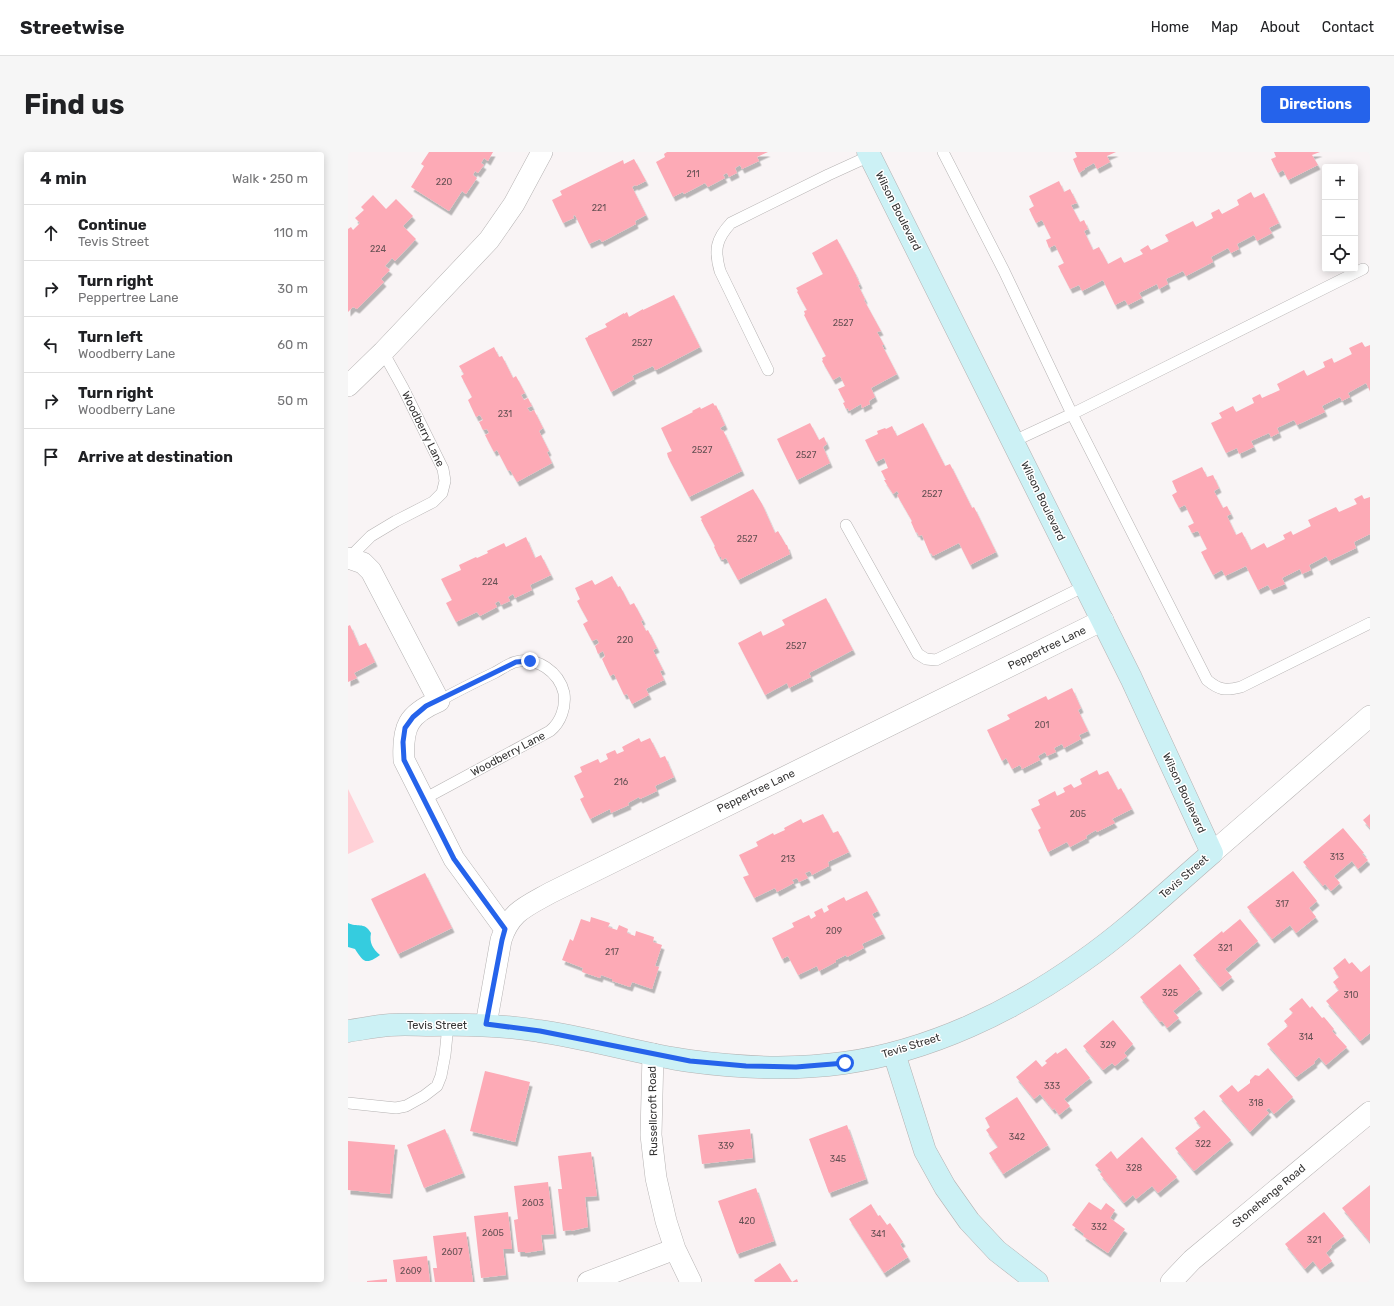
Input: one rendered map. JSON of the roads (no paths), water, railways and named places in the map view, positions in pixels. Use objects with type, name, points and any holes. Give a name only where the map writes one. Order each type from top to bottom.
[{"type":"street","points":[[348,386],[383,352],[489,240],[514,204],[542,152]]},
{"type":"street","name":"Wilson Boulevard","points":[[872,153],[1132,678],[1212,853]]},
{"type":"street","name":"Woodberry Lane","points":[[348,558],[363,563],[371,571],[439,701],[426,706],[413,717],[405,728],[403,742],[404,760],[454,859],[505,929]]},
{"type":"street","name":"Peppertree Lane","points":[[486,1024],[505,929],[509,922],[521,909],[550,893],[1103,620]]},
{"type":"street","name":"Tevis Street","points":[[348,1031],[391,1025],[486,1024],[540,1031],[690,1061],[738,1065],[796,1067],[845,1063],[894,1053],[930,1042],[993,1015],[1034,994],[1084,960],[1125,928],[1370,716]]},
{"type":"street","points":[[894,1053],[925,1152],[944,1187],[969,1221],[997,1251],[1036,1282]]},
{"type":"street","name":"Russellcroft Road","points":[[653,1054],[652,1135],[656,1178],[666,1221],[676,1249],[691,1282]]},
{"type":"street","name":"Stonehenge Road","points":[[1171,1282],[1192,1260],[1370,1112]]},
{"type":"street","points":[[588,1282],[676,1249]]},
{"type":"lane","points":[[943,152],[1004,271],[1072,414],[1207,680],[1216,687],[1229,690],[1241,687],[1370,623]]},
{"type":"lane","points":[[768,370],[720,272],[716,258],[717,243],[724,231],[732,223],[872,153]]},
{"type":"lane","points":[[1014,441],[1072,414],[1362,269]]},
{"type":"lane","name":"Woodberry Lane","points":[[348,558],[372,536],[396,521],[433,502],[442,493],[445,481],[443,469],[403,388],[383,352]]},
{"type":"lane","points":[[846,525],[918,654],[926,660],[936,660],[1086,586]]},
{"type":"lane","name":"Woodberry Lane","points":[[424,799],[550,731],[556,726],[564,710],[565,699],[562,688],[555,675],[544,666],[530,661],[516,662],[439,701]]},
{"type":"lane","points":[[348,1103],[396,1108],[406,1106],[424,1096],[436,1086],[440,1076],[445,1055],[448,1024]]},
{"type":"water","points":[[348,923],[363,926],[368,929],[371,933],[372,946],[380,955],[371,960],[365,961],[360,957],[355,949],[348,947]]}]
